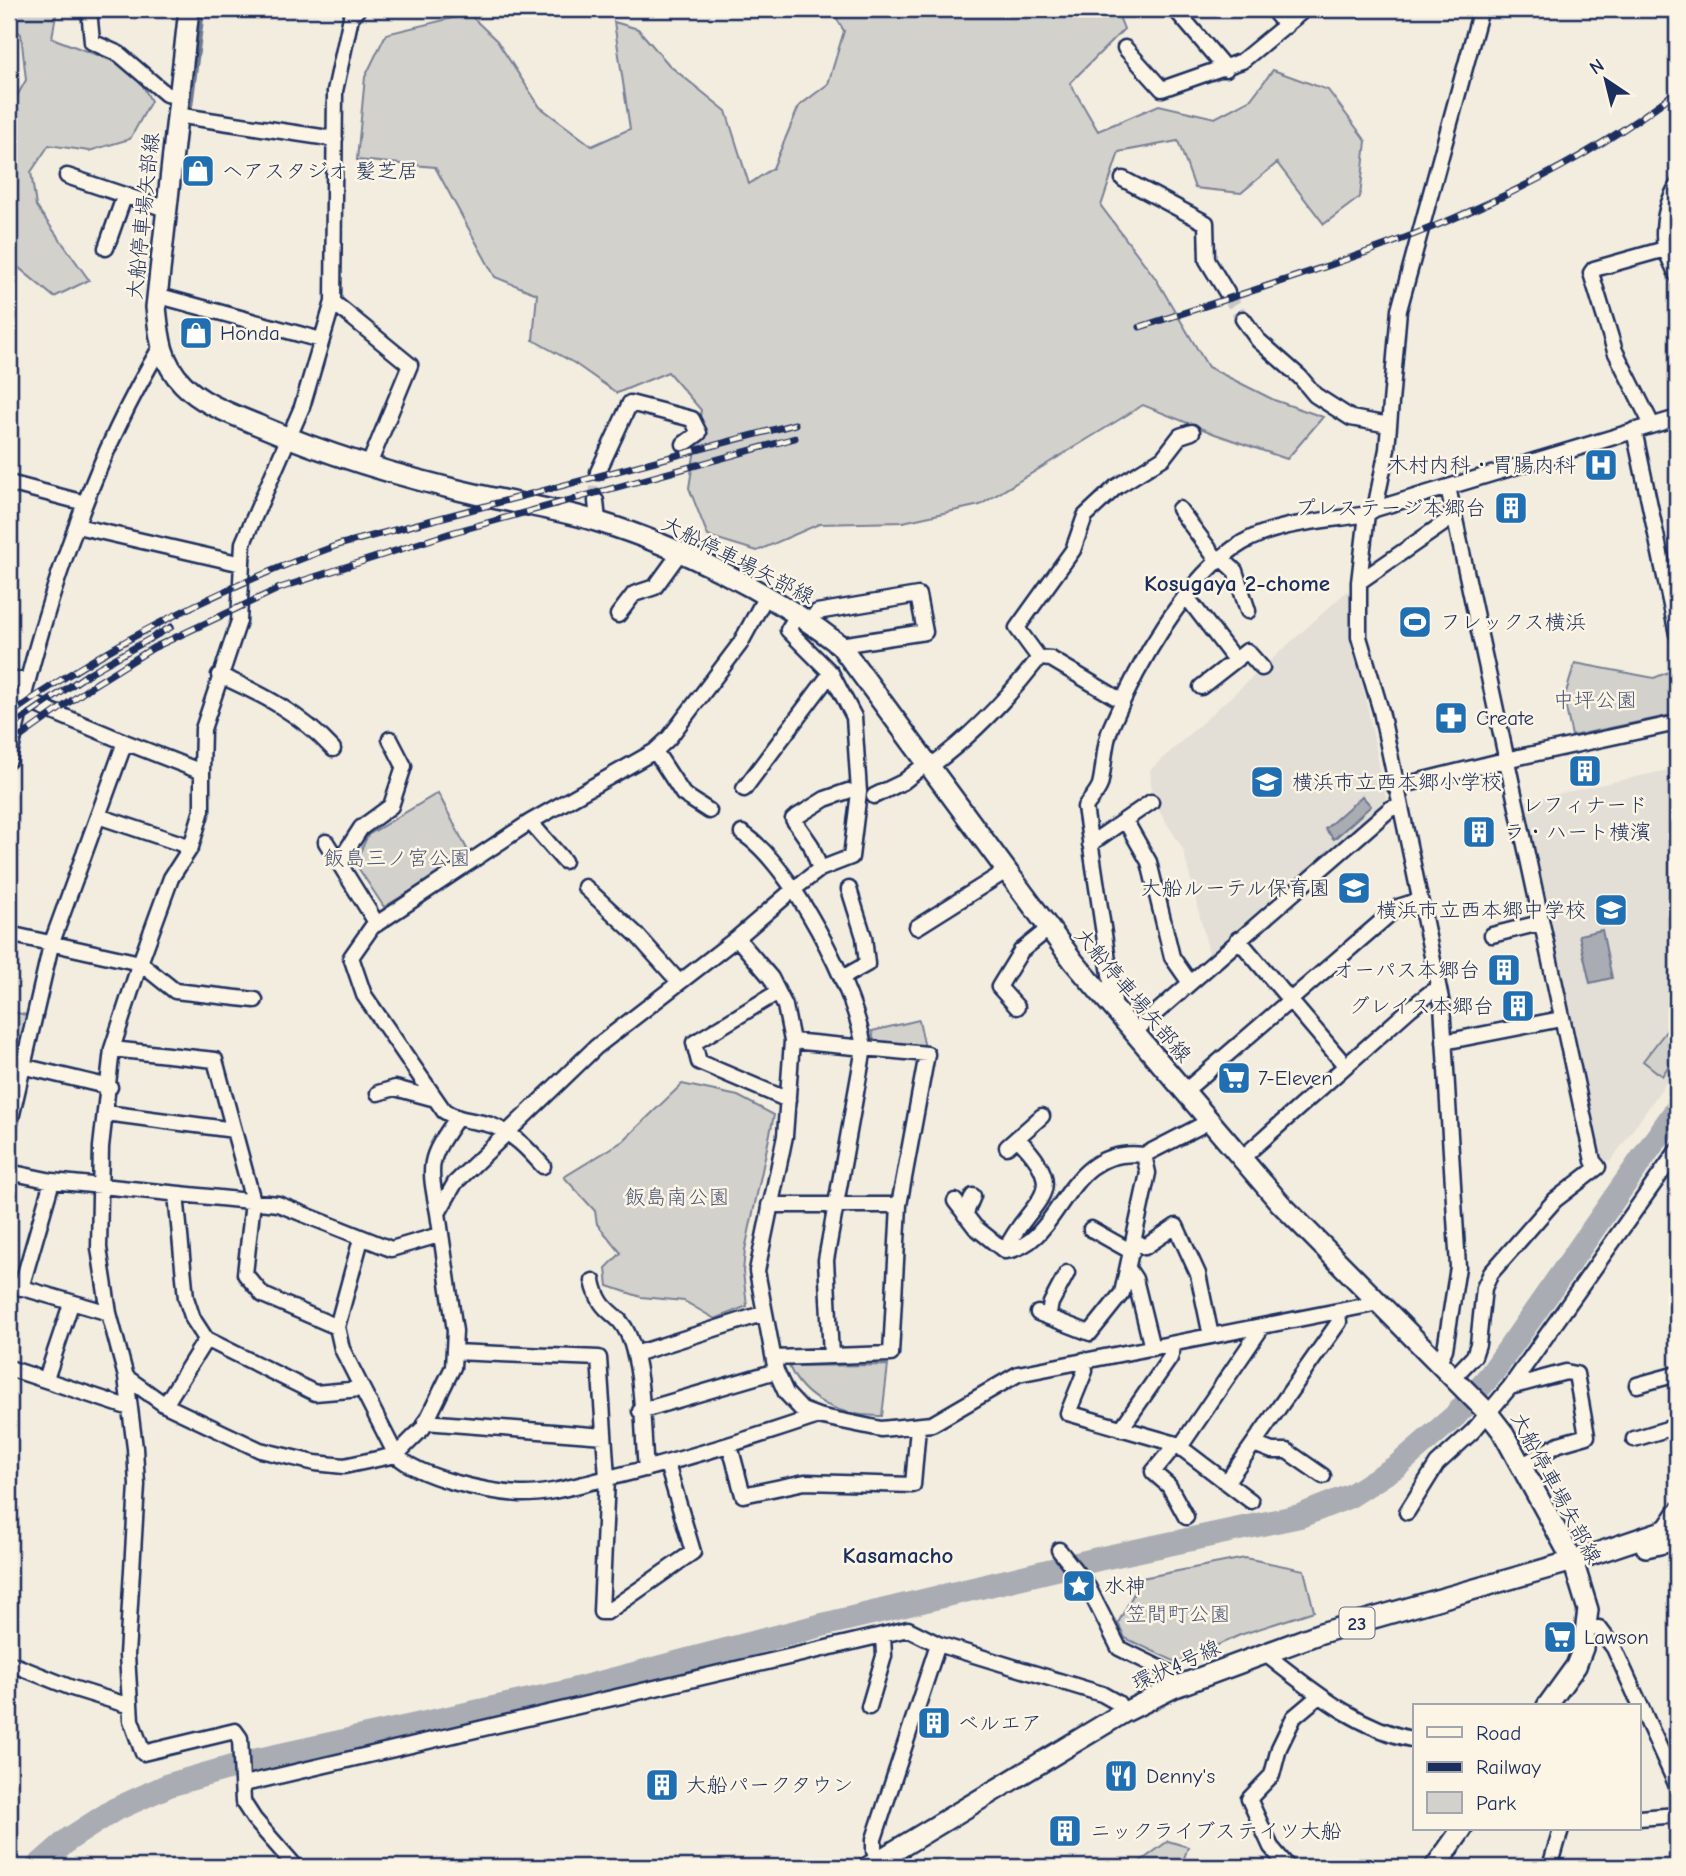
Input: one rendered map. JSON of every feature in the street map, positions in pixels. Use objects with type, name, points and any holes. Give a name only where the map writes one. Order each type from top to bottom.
[{"type":"main road","name":"大船停車場矢部線","points":[[190,9],[156,295],[160,348],[183,384],[199,397],[290,439],[368,467],[598,521],[679,554],[766,596],[804,618],[839,645],[930,764],[1048,930],[1280,1203],[1487,1411],[1507,1439],[1573,1561],[1588,1610],[1587,1629],[1576,1666],[1549,1704]]},
{"type":"main road","name":"環状4号線","points":[[881,1863],[1123,1713],[1175,1687],[1264,1653],[1668,1535]]},
{"type":"main road","points":[[1435,1867],[1461,1830]]},
{"type":"street","points":[[89,9],[92,42],[119,54],[178,106],[335,139]]},
{"type":"street","points":[[296,1867],[254,1819],[243,1801],[240,1738],[235,1731],[230,1730],[143,1753],[136,1739],[130,1706],[127,1621],[137,1485],[126,1377],[108,1312],[99,1248],[112,1049],[171,878],[191,847],[202,810],[203,729],[239,621],[247,527],[290,439],[333,302],[335,91],[351,17],[358,9]]},
{"type":"street","points":[[1175,9],[1226,69]]},
{"type":"street","points":[[1272,9],[1286,26]]},
{"type":"street","points":[[1125,48],[1162,89],[1226,69],[1242,61],[1306,9]]},
{"type":"street","points":[[1438,1363],[1445,1349],[1458,1267],[1439,991],[1381,711],[1359,637],[1359,582],[1389,425],[1399,310],[1481,9]]},
{"type":"street","points":[[67,176],[166,209]]},
{"type":"street","points":[[1124,179],[1206,223],[1208,260],[1227,293]]},
{"type":"street","points":[[1677,186],[1665,217],[1665,249],[1677,275]]},
{"type":"street","points":[[106,248],[124,197]]},
{"type":"street","points":[[1651,423],[1615,351],[1591,273],[1594,269],[1665,249]]},
{"type":"street","points":[[156,295],[321,340]]},
{"type":"street","points":[[333,302],[410,365],[368,467]]},
{"type":"street","points":[[1243,320],[1258,340],[1300,377],[1315,395],[1351,418],[1389,425]]},
{"type":"street","points":[[9,760],[27,680],[85,503],[139,383],[160,348]]},
{"type":"street","points":[[598,472],[630,403],[692,419],[699,433],[684,444]]},
{"type":"street","points":[[1112,1006],[1114,1001],[1110,955],[1085,807],[1099,787],[1107,735],[1122,702],[1186,596],[1220,560],[1243,542],[1268,532],[1371,512],[1651,423],[1677,418]]},
{"type":"street","points":[[1634,429],[1677,634]]},
{"type":"street","points":[[1122,702],[1051,659],[1039,658],[1017,628],[1073,550],[1085,516],[1116,487],[1163,458],[1180,436],[1192,432]]},
{"type":"street","points":[[9,483],[85,503]]},
{"type":"street","points":[[1448,487],[1561,1019],[1593,1161],[1598,1167],[1555,1200],[1491,1273],[1484,1288],[1478,1344],[1474,1356],[1455,1380]]},
{"type":"street","points":[[596,501],[598,521]]},
{"type":"street","points":[[1179,509],[1220,560],[1235,572],[1248,611]]},
{"type":"street","points":[[1359,582],[1453,517]]},
{"type":"street","points":[[77,526],[242,564]]},
{"type":"street","points":[[618,615],[634,594],[654,587],[679,554]]},
{"type":"street","points":[[438,1213],[455,1183],[596,1047],[737,938],[820,869],[851,857],[861,797],[854,717],[831,673],[788,631],[804,618],[817,612],[918,595],[925,632],[839,645]]},
{"type":"street","points":[[543,1166],[519,1139],[489,1124],[457,1118],[432,1098],[364,995],[351,957],[377,924],[530,822],[655,751],[669,738],[740,644],[766,596]]},
{"type":"street","points":[[1186,596],[1235,660]]},
{"type":"street","points":[[1201,687],[1247,651],[1262,668]]},
{"type":"street","points":[[820,869],[811,845],[793,819],[825,799],[861,797],[903,782],[965,741],[1015,689],[1039,658]]},
{"type":"street","points":[[744,789],[831,673]]},
{"type":"street","points":[[219,675],[285,707],[316,730],[333,749]]},
{"type":"street","points":[[9,680],[27,680]]},
{"type":"street","points":[[22,698],[202,772]]},
{"type":"street","points":[[1395,788],[1505,760],[1677,723]]},
{"type":"street","points":[[339,862],[360,828],[391,806],[404,765],[390,740]]},
{"type":"street","points":[[9,1127],[15,1064],[51,945],[125,742]]},
{"type":"street","points":[[655,751],[683,794],[709,811]]},
{"type":"street","points":[[1090,844],[1152,802]]},
{"type":"street","points":[[1134,1032],[1390,809],[1399,806]]},
{"type":"street","points":[[98,816],[191,847]]},
{"type":"street","points":[[1125,820],[1149,862],[1172,957],[1189,983]]},
{"type":"street","points":[[530,822],[565,861]]},
{"type":"street","points":[[742,833],[756,842],[794,889],[842,978],[861,1028],[864,1048],[826,1260],[831,1356]]},
{"type":"street","points":[[326,842],[377,924]]},
{"type":"street","points":[[917,927],[1006,871]]},
{"type":"street","points":[[584,887],[637,935],[679,982]]},
{"type":"street","points":[[842,978],[867,964],[864,937],[849,889]]},
{"type":"street","points":[[1185,1091],[1398,907],[1420,900]]},
{"type":"street","points":[[1492,935],[1540,923]]},
{"type":"street","points":[[1017,1007],[999,986],[1021,951],[1048,930]]},
{"type":"street","points":[[9,934],[141,963],[175,991],[255,1000]]},
{"type":"street","points":[[737,938],[771,978],[785,1006],[792,1041],[785,1136],[757,1271],[775,1364],[794,1402],[818,1416],[881,1429],[918,1427],[945,1419],[1018,1374],[1380,1303]]},
{"type":"street","points":[[1238,939],[1345,1065]]},
{"type":"street","points":[[1242,1158],[1411,1008],[1432,992],[1439,991]]},
{"type":"street","points":[[778,992],[694,1043],[699,1062],[789,1100]]},
{"type":"street","points":[[1444,1042],[1561,1019]]},
{"type":"street","points":[[640,1411],[775,1364],[831,1356],[891,1354],[898,1205],[927,1054],[792,1041]]},
{"type":"street","points":[[112,1049],[215,1060],[253,1201],[245,1273],[263,1296],[337,1327]]},
{"type":"street","points":[[15,1064],[110,1087]]},
{"type":"street","points":[[378,1093],[395,1088],[432,1098]]},
{"type":"street","points":[[106,1113],[234,1130]]},
{"type":"street","points":[[1005,1251],[1013,1231],[1034,1211],[1043,1190],[1044,1172],[1035,1156],[1012,1143],[1042,1116]]},
{"type":"street","points":[[126,1377],[165,1405],[260,1450],[315,1463],[344,1466],[396,1455],[425,1422],[453,1367],[455,1331],[430,1172],[433,1157],[457,1118]]},
{"type":"street","points":[[955,1202],[992,1243],[1005,1251],[1025,1246],[1036,1237],[1081,1174],[1111,1159],[1132,1154],[1144,1155],[1210,1121]]},
{"type":"street","points":[[1406,1512],[1437,1464],[1510,1387],[1677,1150]]},
{"type":"street","points":[[1067,1273],[1043,1315],[1090,1333],[1122,1293],[1129,1270],[1148,1173],[1144,1155]]},
{"type":"street","points":[[9,1172],[52,1181],[278,1204],[391,1249],[439,1236]]},
{"type":"street","points":[[52,1181],[15,1286],[108,1312]]},
{"type":"street","points":[[176,1194],[186,1298],[192,1319],[206,1339],[315,1393],[361,1389]]},
{"type":"street","points":[[965,1215],[973,1196]]},
{"type":"street","points":[[769,1205],[898,1205]]},
{"type":"street","points":[[1091,1230],[1134,1247],[1145,1247],[1176,1226],[1198,1274],[1211,1336]]},
{"type":"street","points":[[361,1239],[337,1327],[342,1349],[396,1455],[406,1465],[433,1477],[522,1494],[667,1464],[818,1416]]},
{"type":"street","points":[[1129,1270],[1135,1279],[1152,1348]]},
{"type":"street","points":[[593,1281],[597,1300],[622,1324],[635,1354],[646,1469]]},
{"type":"street","points":[[46,1379],[72,1304]]},
{"type":"street","points":[[1228,1480],[1339,1322],[1338,1312]]},
{"type":"street","points":[[635,1354],[765,1313]]},
{"type":"street","points":[[1186,1517],[1169,1486],[1153,1472],[1178,1445],[1262,1327]]},
{"type":"street","points":[[165,1405],[206,1339]]},
{"type":"street","points":[[1121,1429],[1170,1358],[1174,1344]]},
{"type":"street","points":[[454,1352],[599,1358],[607,1478],[601,1612],[607,1612],[693,1552],[667,1464]]},
{"type":"street","points":[[1084,1360],[1085,1371],[1068,1413],[1178,1445],[1228,1480],[1251,1501]]},
{"type":"street","points":[[9,1368],[130,1408]]},
{"type":"street","points":[[1510,1387],[1566,1372],[1576,1374],[1587,1437],[1559,1444],[1521,1466]]},
{"type":"street","points":[[1637,1385],[1677,1374]]},
{"type":"street","points":[[425,1422],[604,1436]]},
{"type":"street","points":[[1634,1438],[1677,1426]]},
{"type":"street","points":[[730,1446],[743,1495],[805,1482],[913,1485],[918,1427]]},
{"type":"street","points":[[1254,1444],[1272,1451],[1287,1451],[1323,1476]]},
{"type":"street","points":[[1668,1535],[1677,1510]]},
{"type":"street","points":[[1059,1550],[1088,1587],[1119,1648],[1168,1672],[1175,1687]]},
{"type":"street","points":[[1587,1629],[1599,1628],[1614,1648],[1675,1777]]},
{"type":"street","points":[[244,1784],[908,1629],[938,1644],[1102,1694],[1118,1703],[1123,1713]]},
{"type":"street","points":[[869,1707],[884,1656],[883,1636]]},
{"type":"street","points":[[881,1863],[874,1851],[874,1839],[938,1644]]},
{"type":"street","points":[[1264,1653],[1319,1696],[1379,1731],[1413,1740]]},
{"type":"street","points":[[9,1662],[72,1688],[130,1706]]},
{"type":"street","points":[[1287,1867],[1271,1847],[1249,1799],[1272,1775],[1279,1748],[1294,1717],[1319,1696]]},
{"type":"street","points":[[1640,1818],[1677,1815]]},
{"type":"street","points":[[1549,1867],[1561,1830]]},
{"type":"shaded area","name":"横浜市立西本郷小学校","points":[[1347,591],[1352,592],[1353,636],[1387,803],[1210,957],[1183,849],[1154,803],[1158,800],[1155,793],[1152,795],[1150,770]]},
{"type":"shaded area","name":"横浜市立西本郷中学校","points":[[1677,768],[1677,1067],[1611,1161],[1602,1160],[1597,1156],[1521,802]]},
{"type":"shaded area","points":[[1362,796],[1371,806],[1334,839],[1325,829]]},
{"type":"shaded area","points":[[1602,930],[1612,978],[1590,983],[1579,935]]},
{"type":"green space","points":[[9,9],[57,9],[52,38],[134,69],[151,101],[130,139],[89,151],[49,145],[31,172],[36,206],[89,280],[54,297],[18,267],[9,249],[9,110],[26,80],[21,34],[9,25]]},
{"type":"green space","points":[[831,9],[1116,9],[1124,29],[1070,83],[1098,131],[1159,105],[1215,118],[1251,99],[1273,70],[1328,90],[1366,141],[1360,197],[1324,224],[1277,163],[1241,193],[1195,188],[1178,141],[1119,152],[1101,206],[1156,279],[1208,367],[1274,400],[1323,417],[1287,459],[1143,405],[980,505],[903,522],[819,524],[757,551],[708,536],[689,488],[701,410],[668,372],[617,393],[574,363],[533,340],[537,294],[495,277],[435,167],[357,160],[365,77],[386,34],[469,14],[497,41],[540,107],[592,146],[630,129],[614,22],[638,29],[670,66],[726,111],[749,184],[773,168],[799,106],[828,84],[844,31]]},
{"type":"green space","name":"中坪公園","points":[[1575,663],[1654,678],[1676,669],[1677,714],[1572,736],[1564,699]]},
{"type":"green space","name":"飯島三ノ宮公園","points":[[438,793],[470,855],[384,907],[355,863],[368,835]]},
{"type":"green space","points":[[9,1011],[30,1016],[19,1055],[9,1053]]},
{"type":"green space","points":[[919,1020],[925,1048],[874,1042],[872,1031]]},
{"type":"green space","points":[[1674,1021],[1677,1024],[1677,1053],[1662,1076],[1643,1061]]},
{"type":"green space","name":"飯島南公園","points":[[682,1084],[738,1096],[774,1115],[745,1250],[743,1272],[747,1306],[715,1319],[684,1301],[641,1297],[608,1286],[606,1268],[621,1253],[597,1224],[595,1211],[564,1177],[623,1141]]},
{"type":"green space","points":[[888,1365],[882,1416],[854,1414],[827,1405],[805,1389],[789,1366]]},
{"type":"green space","name":"笠間町公園","points":[[1245,1558],[1304,1570],[1314,1611],[1240,1635],[1178,1663],[1125,1638],[1118,1623],[1142,1578]]},
{"type":"green space","points":[[1168,1841],[1188,1847],[1181,1867],[1133,1867]]},
{"type":"waterway","points":[[191,105],[203,9]]},
{"type":"waterway","points":[[37,1867],[69,1839],[114,1810],[169,1785],[249,1762],[557,1694],[822,1625],[1098,1559],[1300,1516],[1350,1496],[1397,1466],[1455,1416],[1492,1373],[1677,1109]]},
{"type":"tunnel","points":[[1227,293],[1243,319]]},
{"type":"tunnel","points":[[596,501],[598,472]]},
{"type":"railway","points":[[1140,327],[1350,258],[1487,204],[1553,171],[1616,134],[1677,91]]},
{"type":"railway","points":[[9,715],[127,640],[251,579],[338,545],[795,424]]},
{"type":"railway","points":[[9,745],[92,686],[153,648],[280,588],[454,532],[795,438]]},
{"type":"railway","points":[[9,728],[91,672],[171,627]]},
{"type":"place","name":"ヘアスタジオ 髪芝居","points":[[198,171]]},
{"type":"place","name":"Honda","points":[[196,333]]},
{"type":"place","name":"木村内科・胃腸内科","points":[[1601,465]]},
{"type":"place","name":"プレステージ本郷台","points":[[1511,508]]},
{"type":"place","name":"フレックス横浜","points":[[1415,622]]},
{"type":"place","name":"Create","points":[[1451,718]]},
{"type":"place","name":"レフィナード","points":[[1585,771]]},
{"type":"place","name":"横浜市立西本郷小学校","points":[[1267,782]]},
{"type":"place","name":"ラ・ハート横濱","points":[[1479,832]]},
{"type":"place","name":"大船ルーテル保育園","points":[[1354,888]]},
{"type":"place","name":"横浜市立西本郷中学校","points":[[1611,910]]},
{"type":"place","name":"オーパス本郷台","points":[[1504,970]]},
{"type":"place","name":"グレイス本郷台","points":[[1518,1006]]},
{"type":"place","name":"7-Eleven","points":[[1234,1078]]},
{"type":"place","name":"水神","points":[[1079,1586]]},
{"type":"place","name":"Lawson","points":[[1560,1637]]},
{"type":"place","name":"ベルエア","points":[[934,1723]]},
{"type":"place","name":"Denny's","points":[[1121,1776]]},
{"type":"place","name":"大船パークタウン","points":[[662,1785]]},
{"type":"place","name":"ニックライブステイツ大船","points":[[1065,1831]]},
{"type":"district","name":"Kosugaya 2-chome","points":[[1237,583]]},
{"type":"district","name":"Kasamacho","points":[[898,1555]]}]
